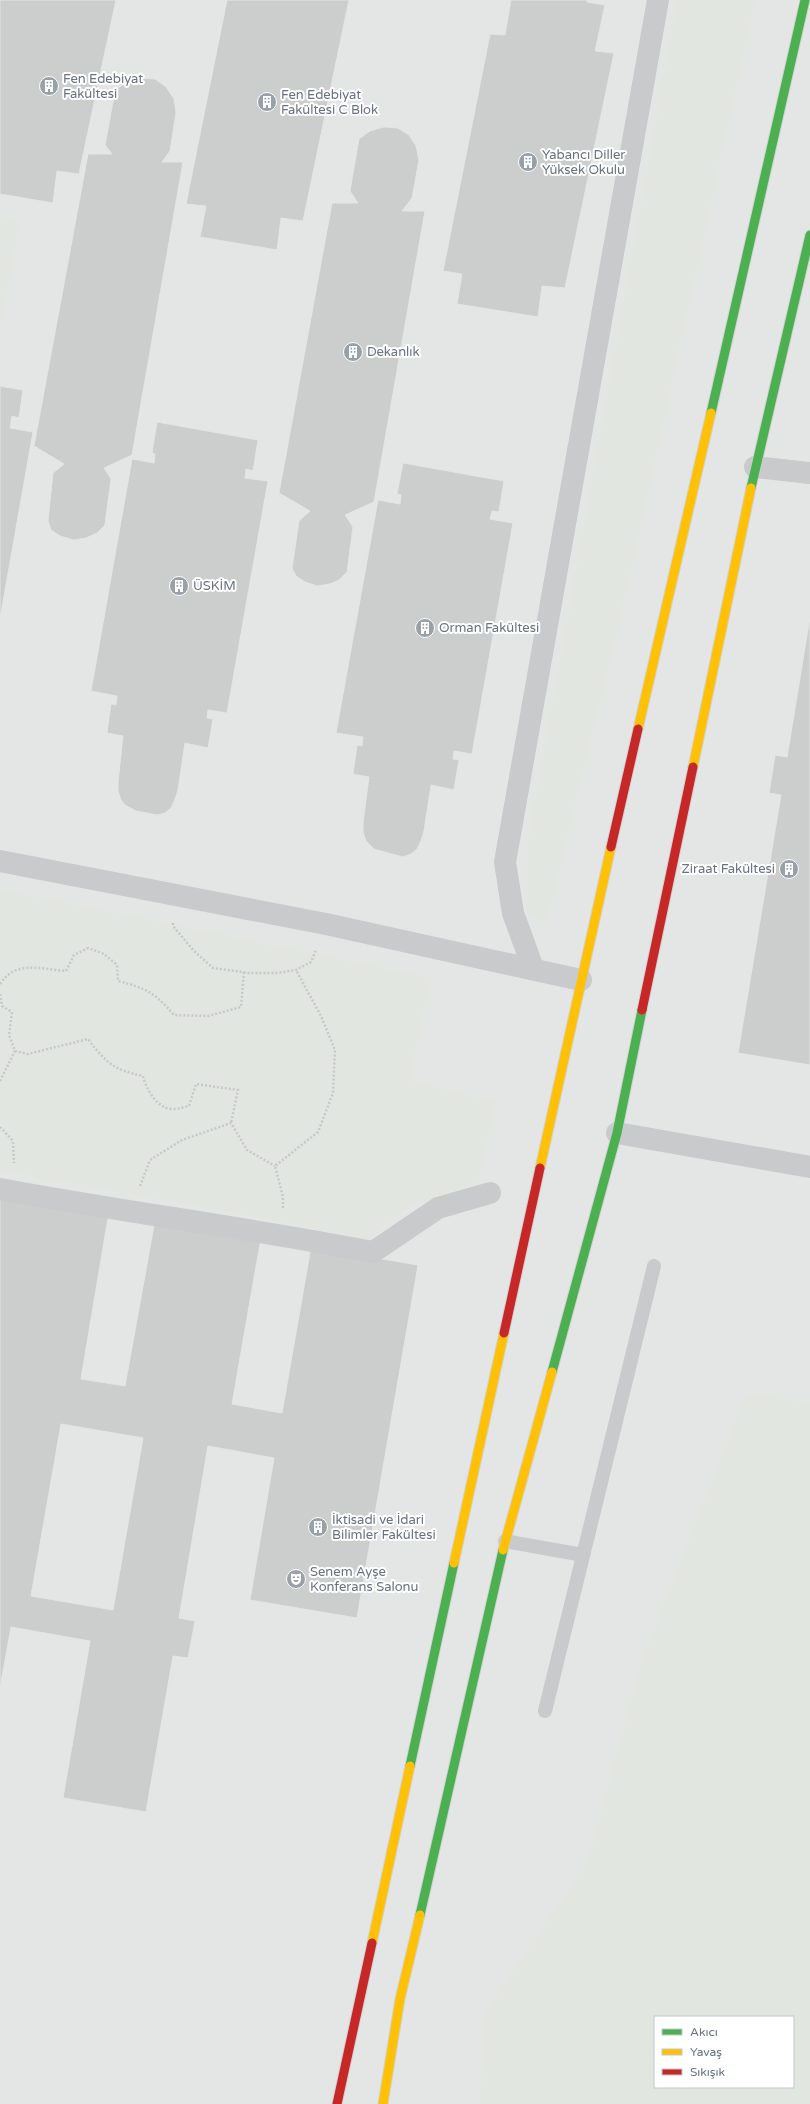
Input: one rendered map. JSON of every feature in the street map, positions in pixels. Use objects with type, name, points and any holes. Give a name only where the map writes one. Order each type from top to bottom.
[{"type":"street","points":[[533,968],[514,913],[505,862],[658,0]]},
{"type":"street","points":[[337,2104],[581,980],[805,0]]},
{"type":"street","points":[[383,2104],[400,1999],[506,1541],[617,1133],[755,467],[810,234]]},
{"type":"street","points":[[755,467],[810,473]]},
{"type":"street","points":[[0,860],[326,924],[533,968],[581,980]]},
{"type":"street","points":[[617,1133],[810,1167]]},
{"type":"street","points":[[7,1190],[131,1212],[282,1235],[373,1252],[438,1208],[490,1192]]},
{"type":"lane","points":[[545,1711],[654,1266]]},
{"type":"lane","points":[[506,1541],[583,1555]]},
{"type":"path","points":[[169,893],[173,926],[194,950],[213,968],[244,972],[277,973],[296,970],[311,962],[326,924]]},
{"type":"path","points":[[0,984],[6,974],[21,968],[66,972],[74,955],[88,948],[104,954],[116,965],[118,982],[140,987],[159,998],[174,1015],[208,1016],[241,1007],[244,972]]},
{"type":"path","points":[[275,1166],[318,1132],[333,1093],[335,1050],[321,1016],[296,970]]},
{"type":"path","points":[[0,994],[2,1006],[12,1012],[9,1035],[15,1051],[0,1082]]},
{"type":"path","points":[[15,1051],[28,1054],[88,1039],[103,1058],[123,1072],[143,1076],[146,1087],[156,1101],[172,1109],[189,1106],[196,1084],[238,1090],[231,1123],[247,1150],[275,1166],[283,1197],[282,1235]]},
{"type":"path","points":[[131,1212],[150,1160],[182,1140],[231,1123]]},
{"type":"path","points":[[0,1127],[13,1141],[7,1190]]},
{"type":"shaded area","points":[[0,0],[810,0],[810,2104],[0,2104]]},
{"type":"shaded area","points":[[677,0],[755,0],[628,586],[546,925],[527,914],[528,840]]},
{"type":"shaded area","points":[[0,216],[20,220],[0,329]]},
{"type":"shaded area","points":[[0,889],[431,978],[409,1080],[494,1102],[479,1182],[413,1205],[366,1238],[0,1170]]},
{"type":"shaded area","points":[[746,1394],[810,1403],[810,2104],[479,2104],[485,2013],[588,1860],[642,1661]]},
{"type":"building","name":"Fen Edebiyat Fakültesi","points":[[0,0],[116,0],[79,174],[57,171],[53,203],[0,194]]},
{"type":"building","name":"Fen Edebiyat Fakültesi C Blok","points":[[227,0],[349,0],[303,221],[281,218],[277,250],[200,237],[206,206],[186,204]]},
{"type":"building","name":"Yabancı Diller Yüksek Okulu","points":[[511,0],[587,0],[587,2],[605,5],[595,51],[614,53],[565,288],[542,286],[538,317],[457,304],[462,274],[443,271],[490,34],[505,35]]},
{"type":"building","points":[[140,78],[155,79],[166,87],[174,99],[176,113],[170,151],[162,162],[183,162],[132,455],[104,468],[111,479],[105,525],[97,533],[86,538],[74,540],[60,536],[51,530],[48,521],[53,473],[64,464],[34,446],[88,154],[112,154],[105,145],[115,91],[126,82]]},
{"type":"building","name":"Dekanlık","points":[[384,127],[398,128],[409,135],[416,146],[419,160],[412,198],[402,211],[425,211],[374,502],[345,515],[353,527],[347,572],[339,580],[330,584],[317,586],[305,582],[296,576],[292,568],[299,521],[310,511],[279,493],[332,203],[358,203],[350,191],[359,139],[370,131]]},
{"type":"building","points":[[0,386],[23,390],[19,418],[12,416],[10,428],[33,432],[0,619]]},
{"type":"building","name":"ÜSKİM","points":[[157,422],[258,440],[253,471],[246,469],[245,478],[268,481],[227,713],[208,710],[207,718],[213,719],[208,748],[185,743],[178,790],[175,799],[171,808],[165,813],[157,815],[136,811],[125,805],[121,800],[118,791],[118,782],[123,736],[107,733],[111,704],[116,705],[117,696],[91,691],[132,459],[154,463],[155,454],[152,453]]},
{"type":"building","name":"Orman Fakültesi","points":[[403,463],[504,481],[499,512],[492,511],[490,519],[513,523],[472,754],[454,751],[453,759],[459,760],[454,790],[431,785],[421,841],[417,849],[411,854],[403,857],[374,849],[366,841],[363,832],[363,823],[369,777],[353,774],[357,745],[362,746],[363,737],[336,733],[378,500],[400,504],[401,495],[397,494]]},
{"type":"building","name":"Ziraat Fakültesi","points":[[810,617],[810,1065],[738,1053],[781,795],[769,793],[775,755],[787,757]]},
{"type":"building","name":"İktisadi ve İdari Bilimler Fakültesi","points":[[0,1193],[109,1212],[81,1379],[125,1386],[155,1220],[261,1238],[232,1404],[282,1413],[311,1247],[418,1265],[357,1618],[250,1600],[274,1458],[208,1446],[179,1618],[195,1621],[188,1658],[173,1656],[146,1812],[63,1798],[90,1641],[11,1627],[0,1688]],"holes":[[[61,1424],[143,1438],[113,1610],[31,1596]]]},
{"type":"traffic: fast","points":[[711,413],[805,0]]},
{"type":"traffic: fast","points":[[751,488],[810,235]]},
{"type":"traffic: fast","points":[[552,1372],[617,1133],[642,1010]]},
{"type":"traffic: fast","points":[[420,1915],[503,1550]]},
{"type":"traffic: fast","points":[[410,1766],[454,1563]]},
{"type":"traffic: slow","points":[[638,729],[711,413]]},
{"type":"traffic: slow","points":[[693,767],[751,488]]},
{"type":"traffic: slow","points":[[540,1168],[611,847]]},
{"type":"traffic: slow","points":[[454,1563],[504,1333]]},
{"type":"traffic: slow","points":[[503,1550],[552,1372]]},
{"type":"traffic: slow","points":[[372,1943],[410,1766]]},
{"type":"traffic: slow","points":[[383,2104],[400,1999],[420,1915]]},
{"type":"traffic: jam","points":[[611,847],[638,729]]},
{"type":"traffic: jam","points":[[642,1010],[693,767]]},
{"type":"traffic: jam","points":[[504,1333],[540,1168]]},
{"type":"traffic: jam","points":[[337,2104],[372,1943]]},
{"type":"place","name":"Fen Edebiyat Fakültesi","points":[[49,86]]},
{"type":"place","name":"Fen Edebiyat Fakültesi C Blok","points":[[267,102]]},
{"type":"place","name":"Yabancı Diller Yüksek Okulu","points":[[528,162]]},
{"type":"place","name":"Dekanlık","points":[[353,352]]},
{"type":"place","name":"ÜSKİM","points":[[179,586]]},
{"type":"place","name":"Orman Fakültesi","points":[[425,628]]},
{"type":"place","name":"Ziraat Fakültesi","points":[[789,869]]},
{"type":"place","name":"İktisadi ve İdari Bilimler Fakültesi","points":[[318,1527]]},
{"type":"place","name":"Senem Ayşe Konferans Salonu","points":[[296,1579]]}]
